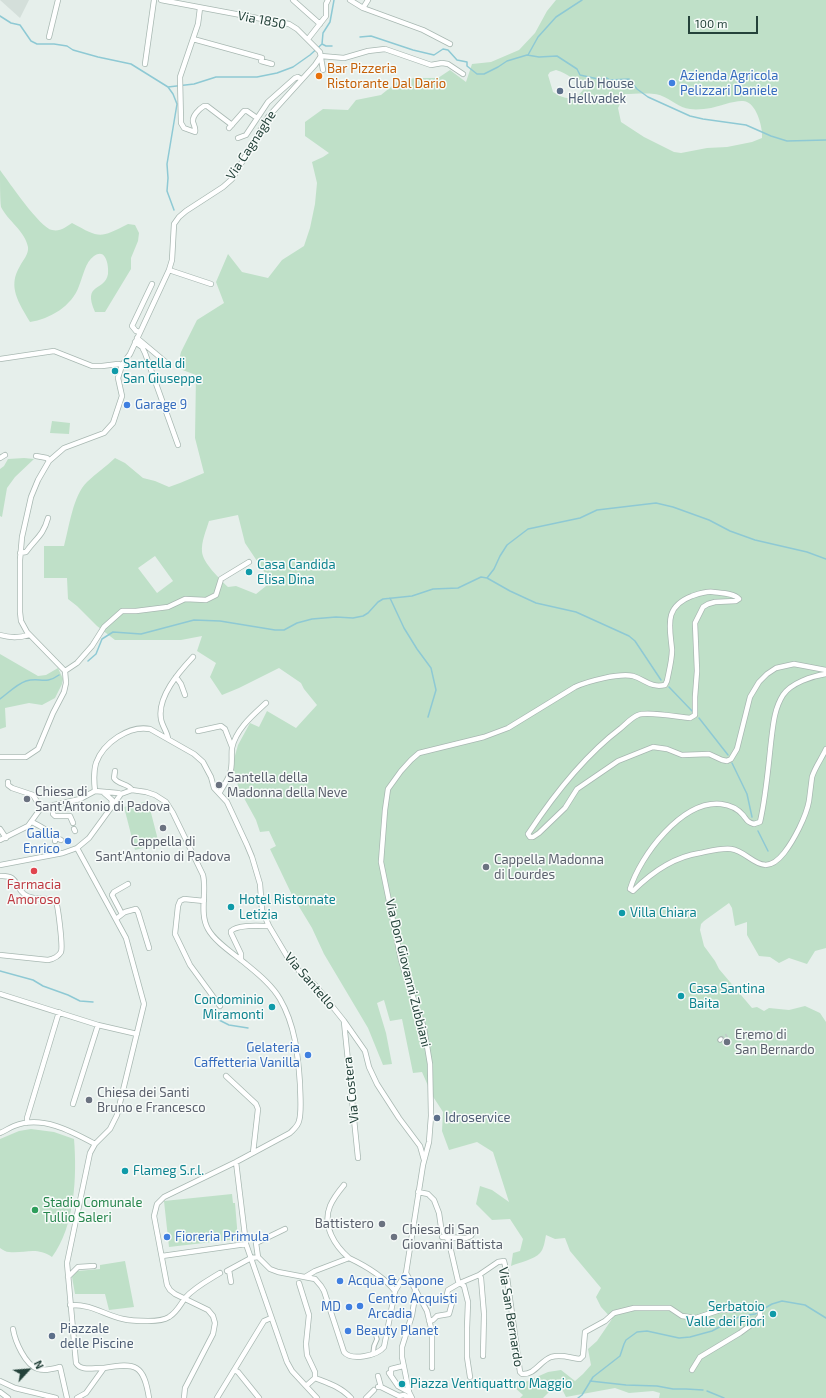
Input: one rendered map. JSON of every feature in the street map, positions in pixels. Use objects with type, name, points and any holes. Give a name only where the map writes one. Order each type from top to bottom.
[{"type":"street","points":[[49,36],[58,0]]},
{"type":"street","points":[[145,64],[154,0]]},
{"type":"street","name":"Via 1850","points":[[161,0],[289,24],[308,39],[320,54]]},
{"type":"street","points":[[293,0],[320,24]]},
{"type":"street","points":[[308,39],[326,16],[326,4],[328,0]]},
{"type":"street","points":[[350,0],[363,8],[423,30],[450,44]]},
{"type":"street","points":[[363,8],[368,0]]},
{"type":"street","points":[[200,8],[198,24],[180,79],[181,123],[184,128],[195,132],[196,130],[193,121],[194,117],[204,106],[208,106],[231,126],[244,111],[247,111],[257,118]]},
{"type":"street","points":[[193,39],[262,58],[261,61],[272,64]]},
{"type":"street","points":[[323,70],[320,54],[344,58],[368,51],[385,49],[430,65],[442,62],[453,66],[462,74]]},
{"type":"street","name":"Via Cagnaghe","points":[[65,671],[29,635],[21,621],[20,552],[31,498],[38,480],[50,461],[64,448],[101,435],[111,427],[122,396],[117,380],[122,366],[130,354],[169,270],[172,260],[174,224],[186,211],[223,187],[232,179],[268,117],[315,65],[320,54]]},
{"type":"street","name":"Via Cagnaghe","points":[[238,138],[246,136],[268,102],[294,78],[298,77],[301,79]]},
{"type":"street","points":[[169,270],[211,284]]},
{"type":"street","points":[[140,332],[136,331],[132,326],[152,284]]},
{"type":"street","points":[[136,340],[168,364]]},
{"type":"street","points":[[136,340],[145,353],[178,445]]},
{"type":"street","points":[[0,359],[54,351],[92,366],[118,364],[122,366]]},
{"type":"street","points":[[0,458],[5,455]]},
{"type":"street","points":[[36,456],[46,458],[50,461]]},
{"type":"street","points":[[20,552],[26,552],[41,534],[45,529],[48,518]]},
{"type":"street","points":[[0,757],[26,757],[38,749],[53,713],[64,692],[66,683],[65,671],[77,662],[92,646],[104,627],[118,613],[127,610],[136,611],[168,607],[185,600],[209,599],[216,595],[221,579],[249,562]]},
{"type":"street","name":"Via Don Giovanni Zubbiani","points":[[424,1160],[429,1142],[431,1116],[430,1064],[424,1028],[402,964],[381,862],[388,789],[401,771],[416,755],[423,751],[439,749],[484,737],[508,728],[575,687],[586,682],[625,675],[638,678],[654,686],[664,685],[667,681],[672,652],[669,626],[672,614],[680,602],[690,596],[709,592],[736,596],[739,599],[736,601],[715,602],[708,604],[703,607],[695,623],[697,671],[695,715],[690,718],[650,714],[638,715],[606,740],[576,769],[528,834],[530,838],[533,838],[539,833],[565,808],[577,789],[618,761],[653,747],[667,749],[682,755],[709,754],[722,760],[727,761],[731,759],[737,749],[750,697],[759,682],[767,674],[776,668],[794,664],[826,670]]},
{"type":"street","points":[[0,635],[9,638],[29,635]]},
{"type":"street","points":[[168,739],[161,718],[161,707],[176,677],[193,657]]},
{"type":"street","points":[[826,674],[810,677],[796,684],[784,694],[778,704],[772,729],[760,822],[754,824],[748,822],[734,807],[722,804],[711,804],[685,815],[665,832],[643,860],[632,882],[630,889],[631,891],[633,891],[655,872],[681,857],[694,853],[731,849],[758,864],[766,865],[772,863],[783,854],[797,832],[809,803],[813,775],[826,749]]},
{"type":"street","points":[[176,677],[181,684],[185,695]]},
{"type":"street","points":[[220,792],[230,772],[232,747],[236,738],[244,724],[266,703]]},
{"type":"street","points":[[198,731],[221,726],[225,729],[232,747]]},
{"type":"street","name":"Via Santello","points":[[95,791],[94,774],[96,763],[100,754],[124,733],[144,728],[150,729],[194,754],[203,762],[211,777],[214,788],[220,792],[227,802],[252,857],[260,884],[262,910],[269,926],[288,958],[301,973],[316,986],[344,1021],[364,1051],[369,1067],[377,1084],[399,1118],[420,1146],[424,1160]]},
{"type":"street","points":[[115,771],[114,778],[116,781],[131,787],[132,790]]},
{"type":"street","points":[[8,782],[8,785],[12,788],[33,794],[40,810]]},
{"type":"street","points":[[0,866],[63,853],[77,848],[89,838],[122,794],[132,790],[151,793],[166,802],[203,874],[205,884],[204,916],[205,924],[208,930],[268,984],[279,997],[287,1012],[296,1041],[298,1055],[300,1104],[300,1119],[298,1125],[290,1133],[236,1162],[164,1197],[157,1204],[154,1216],[167,1285],[170,1290],[208,1310],[213,1316],[215,1323],[213,1334],[185,1388],[184,1398]]},
{"type":"street","points":[[0,840],[23,829],[32,822],[40,810],[53,805],[80,799],[95,791],[122,794]]},
{"type":"street","points":[[104,793],[112,800],[111,807]]},
{"type":"street","points":[[53,805],[55,816],[70,816],[73,823]]},
{"type":"street","points":[[32,822],[39,825],[55,839],[61,840]]},
{"type":"street","points":[[0,829],[6,838]]},
{"type":"street","points":[[77,848],[126,938],[143,996],[144,1011],[137,1034],[118,1115],[110,1129],[95,1144],[90,1153],[76,1213],[67,1263],[76,1363],[83,1369],[104,1368],[121,1365],[129,1365],[138,1369],[144,1375],[149,1398]]},
{"type":"street","points":[[0,876],[11,878],[17,883],[22,893],[27,896],[39,899],[55,899],[58,902],[62,948],[60,954],[54,959],[48,960],[0,955]]},
{"type":"street","points":[[122,914],[112,895],[114,892],[128,884]]},
{"type":"street","points":[[204,901],[184,899],[180,901],[178,906],[175,934],[190,965],[220,1006]]},
{"type":"street","points":[[116,919],[122,914],[136,909],[149,948]]},
{"type":"street","points":[[241,960],[231,931],[236,927],[269,926]]},
{"type":"street","points":[[0,994],[98,1025],[137,1034]]},
{"type":"street","points":[[28,1123],[27,1118],[59,1012]]},
{"type":"street","name":"Via Costera","points":[[344,1021],[358,1158]]},
{"type":"street","points":[[74,1104],[98,1025]]},
{"type":"street","points":[[226,1076],[256,1104],[258,1109],[253,1153]]},
{"type":"street","points":[[0,1133],[14,1126],[28,1123],[43,1123],[72,1132],[95,1144]]},
{"type":"street","points":[[285,1229],[256,1243],[258,1257],[270,1269],[315,1280],[324,1291],[346,1355],[354,1357],[381,1351],[384,1347],[395,1291],[406,1273],[424,1160]]},
{"type":"street","points":[[236,1162],[246,1244],[286,1362],[292,1371],[317,1398]]},
{"type":"street","points":[[344,1185],[330,1206],[328,1216],[329,1228],[332,1237],[339,1248],[349,1258],[377,1274],[395,1291]]},
{"type":"street","points":[[418,1192],[428,1194],[434,1200],[439,1213],[444,1238],[449,1242],[457,1278],[464,1286],[468,1302],[467,1357],[470,1377]]},
{"type":"street","points":[[444,1238],[466,1238],[471,1236],[475,1229]]},
{"type":"street","points":[[162,1256],[246,1244]]},
{"type":"street","points":[[231,1282],[228,1270],[251,1258],[258,1257]]},
{"type":"street","points":[[305,1277],[315,1271],[349,1258]]},
{"type":"street","name":"Via San Bernardo","points":[[429,1321],[433,1320],[437,1316],[448,1314],[452,1303],[452,1299],[447,1294],[448,1290],[479,1275],[498,1262],[504,1261],[520,1372],[522,1374],[529,1374],[551,1357],[562,1355],[580,1359],[583,1356],[585,1332],[614,1313],[634,1308],[670,1308],[682,1316],[696,1318],[720,1310],[758,1307],[760,1309],[760,1316],[755,1322],[740,1333],[700,1357],[692,1370]]},
{"type":"street","points":[[68,1277],[78,1267],[94,1266]]},
{"type":"street","points":[[70,1305],[95,1308],[123,1319],[153,1321],[168,1317],[175,1312],[199,1285],[220,1273]]},
{"type":"street","points":[[406,1273],[427,1311],[432,1332],[432,1368]]},
{"type":"street","name":"Via San Bernardo","points":[[479,1275],[481,1278],[484,1314],[483,1356]]},
{"type":"street","points":[[298,1284],[309,1315],[306,1344],[307,1355],[315,1372],[314,1378],[306,1386]]},
{"type":"street","points":[[412,1398],[409,1392],[403,1366],[402,1347],[412,1315],[415,1289]]},
{"type":"street","points":[[217,1398],[264,1321],[271,1318]]},
{"type":"street","points":[[13,1329],[15,1340],[24,1357],[37,1369],[48,1370],[60,1367],[67,1398]]},
{"type":"street","points":[[373,1354],[377,1339],[376,1336]]},
{"type":"street","points":[[403,1366],[391,1369],[390,1375],[398,1386],[409,1392]]},
{"type":"street","points":[[77,1398],[86,1393],[104,1368]]},
{"type":"street","points":[[234,1370],[238,1372],[259,1398]]},
{"type":"street","points":[[378,1376],[378,1388]]},
{"type":"street","points":[[314,1378],[335,1386],[351,1398]]},
{"type":"street","points":[[0,1381],[15,1388],[56,1398]]},
{"type":"street","points":[[366,1398],[378,1388]]},
{"type":"street","points":[[378,1388],[399,1396],[404,1395],[409,1398]]},
{"type":"street","points":[[0,1392],[8,1398]]},
{"type":"shaded area","points":[[0,0],[29,0],[20,18]]},
{"type":"green space","points":[[556,0],[826,0],[826,948],[815,951],[807,964],[789,958],[779,963],[770,957],[759,956],[747,935],[747,922],[735,926],[732,908],[729,903],[704,921],[701,924],[700,930],[704,946],[719,969],[752,1008],[757,1007],[764,1011],[769,1008],[789,1010],[805,1006],[820,1013],[826,1022],[826,1398],[659,1398],[660,1393],[653,1391],[629,1393],[615,1388],[566,1397],[561,1387],[551,1390],[543,1398],[520,1398],[523,1395],[514,1387],[548,1372],[561,1370],[575,1381],[591,1365],[588,1349],[597,1341],[612,1319],[601,1307],[596,1297],[601,1288],[570,1251],[565,1238],[555,1239],[546,1235],[542,1249],[538,1255],[511,1266],[513,1253],[520,1251],[523,1239],[510,1219],[492,1220],[476,1204],[480,1186],[492,1190],[509,1202],[493,1152],[477,1142],[449,1150],[442,1131],[443,1112],[432,1095],[422,1072],[413,1073],[402,1019],[390,1021],[384,1000],[377,1003],[386,1033],[392,1064],[383,1065],[368,1028],[324,954],[312,928],[292,895],[270,849],[276,846],[269,831],[260,832],[256,820],[239,789],[232,766],[238,745],[250,723],[259,727],[267,711],[296,728],[317,705],[301,683],[279,668],[222,695],[210,677],[216,663],[197,651],[202,636],[181,640],[115,640],[97,626],[68,599],[67,578],[44,578],[44,546],[64,546],[75,503],[82,488],[90,479],[115,458],[125,463],[143,478],[169,487],[204,473],[195,438],[196,375],[177,368],[181,352],[197,320],[224,303],[216,282],[228,254],[242,272],[268,278],[282,260],[304,246],[310,228],[315,204],[317,183],[312,162],[329,153],[305,136],[305,122],[323,109],[348,110],[356,100],[381,95],[397,82],[415,78],[438,78],[450,70],[466,82],[472,64],[491,62],[519,50],[535,33],[547,11]],"holes":[[[556,70],[564,73],[582,85],[583,90],[580,94],[572,98],[565,98],[553,92],[548,75],[550,72]],[[625,94],[659,95],[682,107],[692,109],[711,108],[744,101],[751,104],[754,108],[760,123],[762,138],[752,142],[727,147],[707,148],[681,153],[674,152],[644,137],[621,122],[618,108]],[[238,515],[245,543],[271,582],[256,594],[236,586],[228,587],[212,571],[203,556],[202,544],[209,521]],[[155,556],[173,581],[157,593],[138,568]]]},
{"type":"green space","points":[[0,170],[33,213],[40,221],[52,230],[60,230],[72,223],[88,232],[100,235],[111,232],[128,224],[135,225],[139,233],[138,241],[131,258],[131,269],[105,312],[95,312],[91,296],[96,288],[106,280],[108,274],[106,259],[101,254],[98,254],[88,262],[76,293],[66,305],[52,315],[30,322],[16,295],[15,288],[16,274],[27,255],[28,247],[24,236],[1,207]]},
{"type":"green space","points":[[52,421],[70,423],[69,434],[50,433]]},
{"type":"green space","points":[[8,459],[34,459],[15,477],[7,488],[2,517],[0,516],[0,469],[4,466]]},
{"type":"green space","points":[[0,654],[38,676],[46,675],[58,668],[63,679],[55,698],[42,705],[29,703],[5,708],[6,727],[0,729]]},
{"type":"green space","points":[[148,801],[159,844],[135,850],[124,807]]},
{"type":"green space","name":"Stadio Comunale Tullio Saleri","points":[[31,1129],[54,1132],[74,1139],[75,1169],[73,1200],[66,1231],[60,1245],[52,1257],[41,1252],[8,1252],[0,1248],[0,1139],[19,1131]]},
{"type":"green space","points":[[232,1194],[233,1203],[235,1203],[238,1239],[169,1247],[164,1201]]},
{"type":"green space","points":[[125,1261],[134,1307],[109,1310],[105,1294],[75,1294],[72,1277],[77,1271],[100,1269],[100,1265]]},
{"type":"waterway","points":[[322,44],[323,33],[330,22],[334,0]]},
{"type":"waterway","points":[[528,55],[538,37],[556,17],[582,0]]},
{"type":"waterway","points":[[0,16],[11,23],[20,25],[31,41],[37,44],[67,46],[73,50],[131,64],[168,87],[194,84],[216,77],[257,77],[277,73],[293,67],[322,44],[332,46]]},
{"type":"waterway","points":[[360,37],[371,36],[413,50],[434,55],[443,49],[448,50],[457,60],[467,62],[467,66],[477,74],[484,74],[507,61],[527,55],[539,57],[557,56],[577,69],[580,75],[598,79],[607,78],[610,80],[629,79],[637,89],[648,97],[690,116],[746,125],[787,141],[826,140]]},
{"type":"waterway","points":[[168,87],[177,104],[167,164],[167,191],[174,210]]},
{"type":"waterway","points":[[88,661],[96,654],[102,639],[113,632],[141,634],[194,620],[220,621],[275,630],[284,630],[297,623],[312,619],[336,617],[353,618],[363,616],[383,599],[412,596],[433,589],[458,588],[481,577],[487,578],[494,569],[507,545],[528,529],[580,518],[597,510],[656,503],[673,507],[709,520],[730,531],[755,540],[807,552],[826,559]]},
{"type":"waterway","points":[[487,578],[536,603],[576,612],[629,636],[635,641],[661,680]]},
{"type":"waterway","points":[[390,598],[404,628],[431,668],[436,690],[428,717]]},
{"type":"waterway","points":[[0,699],[23,682],[31,680],[50,680],[59,675]]},
{"type":"waterway","points":[[669,687],[693,712]]},
{"type":"waterway","points":[[699,718],[728,755]]},
{"type":"waterway","points":[[732,763],[747,794],[752,817]]},
{"type":"waterway","points":[[758,831],[768,851]]},
{"type":"waterway","points":[[0,971],[33,980],[43,986],[80,1001],[93,1002]]},
{"type":"waterway","points":[[219,1020],[229,1025],[248,1028]]},
{"type":"waterway","points":[[578,1398],[582,1395],[593,1377],[620,1356],[626,1340],[637,1332],[647,1331],[679,1338],[690,1337],[712,1331],[736,1318],[755,1314],[772,1304],[782,1301],[805,1305],[826,1318]]},
{"type":"waterway","points":[[590,1381],[626,1385],[657,1386],[673,1389],[703,1390]]},
{"type":"waterway","points":[[707,1391],[724,1398]]},
{"type":"tunnel","points":[[721,1039],[727,1035]]},
{"type":"place","name":"Bar Pizzeria Ristorante Dal Dario","points":[[319,76]]},
{"type":"place","name":"Azienda Agricola Pelizzari Daniele","points":[[672,83]]},
{"type":"place","name":"Club House Hellvadek","points":[[560,91]]},
{"type":"place","name":"Santella di San Giuseppe","points":[[115,371]]},
{"type":"place","name":"Garage 9","points":[[127,405]]},
{"type":"place","name":"Casa Candida Elisa Dina","points":[[249,572]]},
{"type":"place","name":"Santella della Madonna della Neve","points":[[219,785]]},
{"type":"place","name":"Chiesa di Sant'Antonio di Padova","points":[[27,799]]},
{"type":"place","name":"Cappella di Sant'Antonio di Padova","points":[[163,828]]},
{"type":"place","name":"Gallia Enrico","points":[[68,841]]},
{"type":"place","name":"Cappella Madonna di Lourdes","points":[[486,867]]},
{"type":"place","name":"Farmacia Amoroso","points":[[34,871]]},
{"type":"place","name":"Hotel Ristornate Letizia","points":[[231,907]]},
{"type":"place","name":"Villa Chiara","points":[[622,913]]},
{"type":"place","name":"Casa Santina Baita","points":[[681,996]]},
{"type":"place","name":"Condominio Miramonti","points":[[272,1007]]},
{"type":"place","name":"Eremo di San Bernardo","points":[[727,1042]]},
{"type":"place","name":"Gelateria Caffetteria Vanilla","points":[[308,1055]]},
{"type":"place","name":"Chiesa dei Santi Bruno e Francesco","points":[[89,1100]]},
{"type":"place","name":"Idroservice","points":[[437,1118]]},
{"type":"place","name":"Flameg S.r.l.","points":[[125,1171]]},
{"type":"place","name":"Stadio Comunale Tullio Saleri","points":[[35,1210]]},
{"type":"place","name":"Battistero","points":[[382,1224]]},
{"type":"place","name":"Fioreria Primula","points":[[167,1237]]},
{"type":"place","name":"Chiesa di San Giovanni Battista","points":[[394,1237]]},
{"type":"place","name":"Acqua & Sapone","points":[[340,1281]]},
{"type":"place","name":"Centro Acquisti Arcadia","points":[[360,1306]]},
{"type":"place","name":"MD","points":[[349,1307]]},
{"type":"place","name":"Serbatoio Valle dei Fiori","points":[[773,1314]]},
{"type":"place","name":"Beauty Planet","points":[[348,1331]]},
{"type":"place","name":"Piazzale delle Piscine","points":[[52,1336]]},
{"type":"place","name":"Piazza Ventiquattro Maggio","points":[[402,1384]]}]
